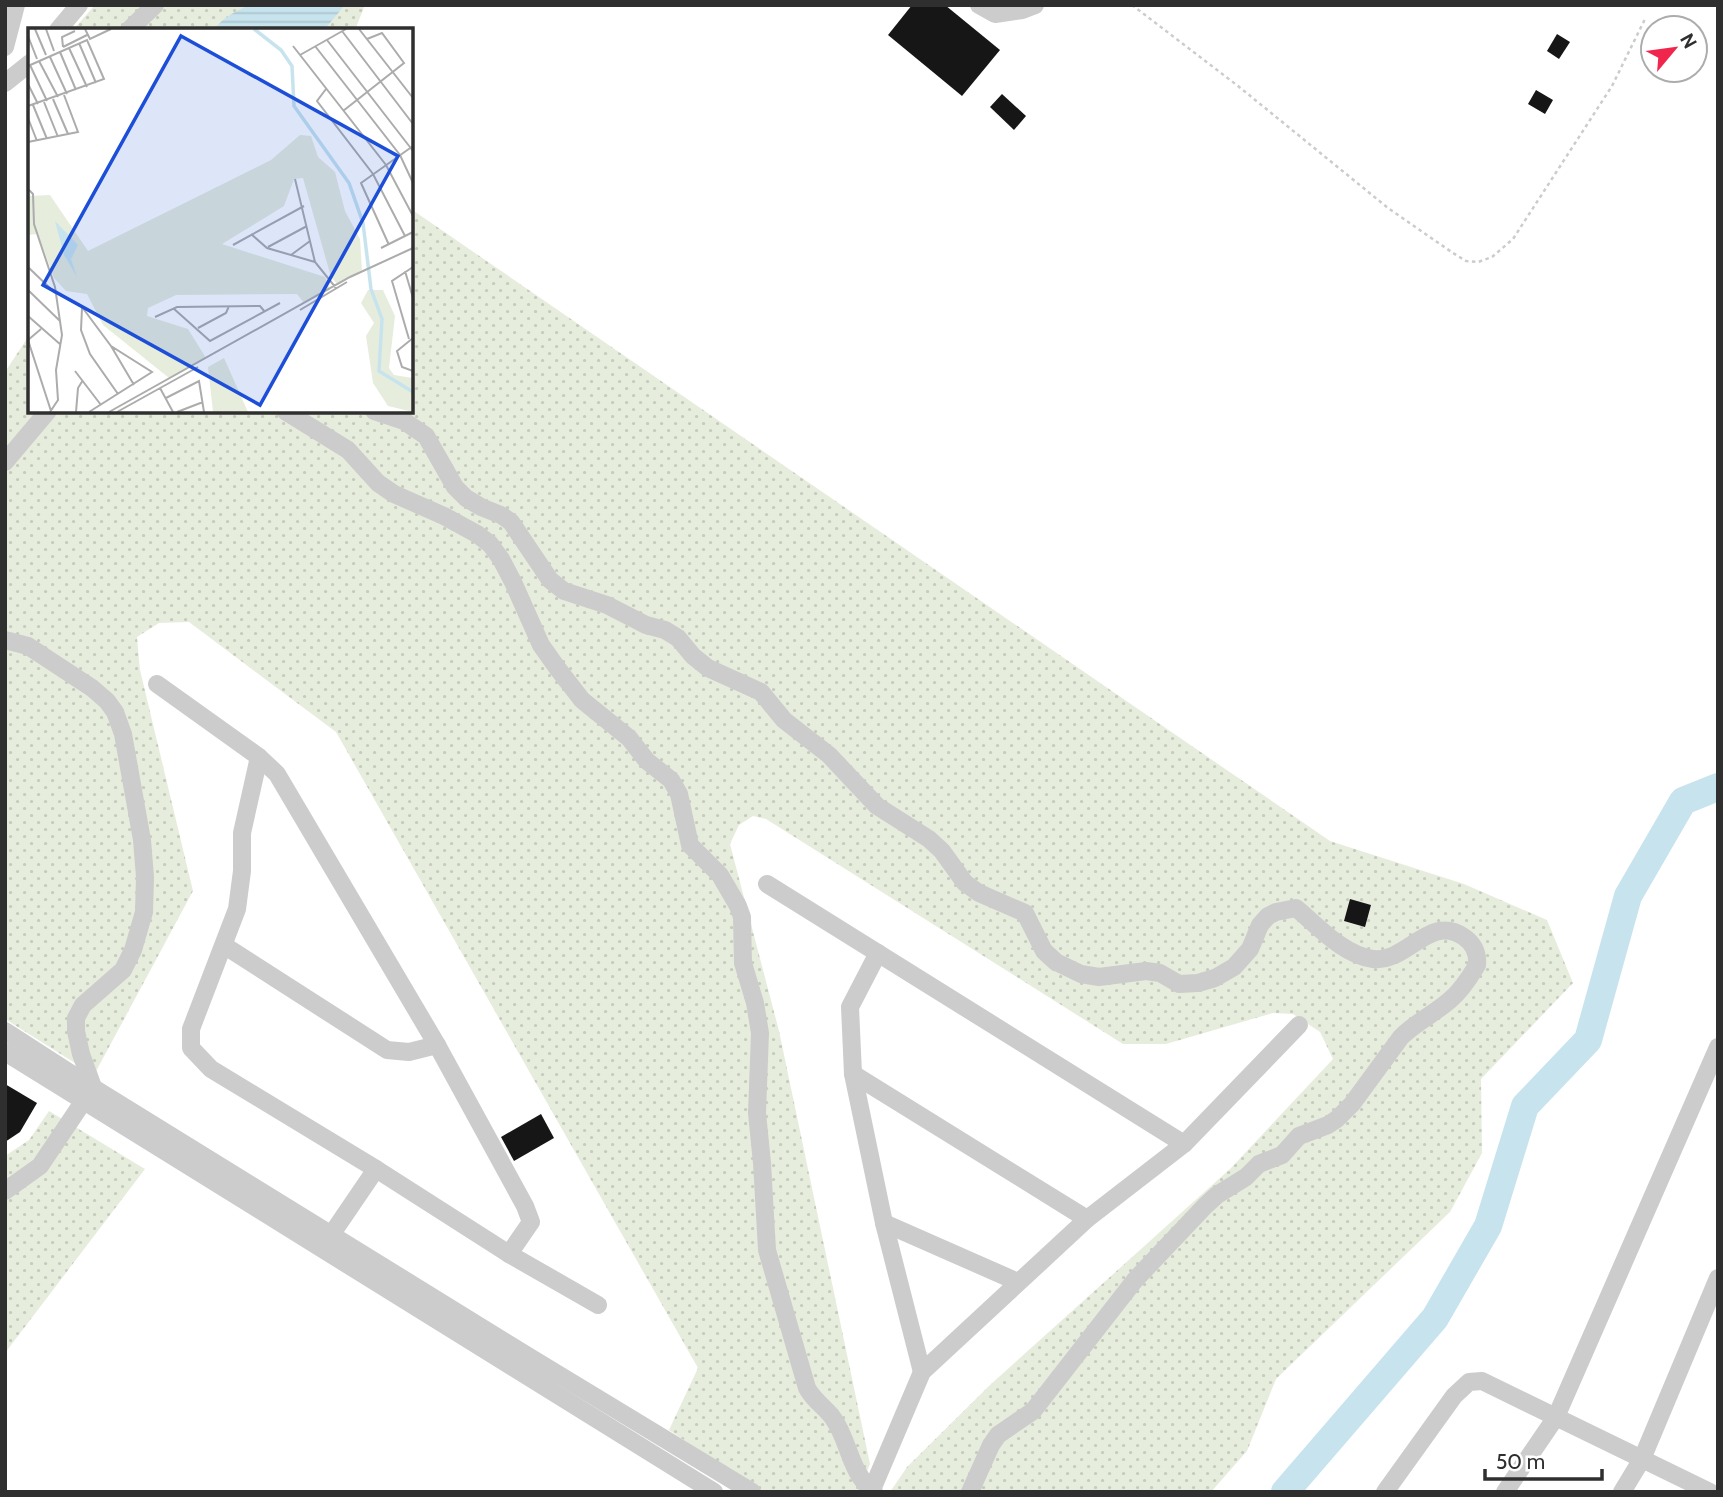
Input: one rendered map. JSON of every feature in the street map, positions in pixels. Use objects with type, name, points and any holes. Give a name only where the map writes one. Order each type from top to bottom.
[{"type":"street","points":[[5,47],[16,5]]},
{"type":"street","points":[[60,28],[79,5]]},
{"type":"street","points":[[132,28],[155,5]]},
{"type":"street","points":[[979,5],[995,14],[1035,5]]},
{"type":"street","points":[[5,83],[28,65]]},
{"type":"street","points":[[5,462],[46,413]]},
{"type":"street","points":[[288,413],[348,450],[378,483],[394,494],[444,516],[490,544],[513,582],[541,645],[582,700],[619,729],[647,761],[676,786],[690,845],[720,875],[742,916],[743,963],[760,1032],[757,1113],[767,1250],[807,1388],[816,1402],[832,1416],[857,1474],[872,1491],[922,1372],[1087,1219],[1184,1144],[1299,1025]]},
{"type":"street","points":[[380,413],[404,421],[426,436],[455,487],[466,498],[512,522],[550,580],[564,591],[607,605],[646,625],[665,630],[678,638],[693,656],[708,668],[761,692],[784,720],[829,755],[877,806],[929,839],[942,851],[965,883],[979,893],[1025,913],[1049,958],[1065,967],[1081,974],[1099,977],[1146,971],[1160,972],[1180,984],[1198,983],[1215,978],[1234,967],[1250,949],[1260,925],[1268,916],[1290,908],[1296,908],[1336,942],[1374,959],[1392,956],[1440,930],[1461,934],[1475,949],[1477,965],[1460,989],[1451,1000],[1401,1037],[1344,1112],[1328,1125],[1299,1136],[1282,1156],[1259,1164],[1246,1177],[1217,1195],[1135,1280],[1033,1411],[998,1436],[970,1492]]},
{"type":"street","points":[[5,640],[28,646],[92,688],[115,712],[123,734],[142,840],[145,877],[144,912],[123,970],[83,1005],[76,1018],[76,1031],[89,1094],[40,1166],[5,1191]]},
{"type":"street","points":[[157,684],[259,757],[277,774],[437,1045],[524,1206],[531,1222],[509,1254]]},
{"type":"street","points":[[259,757],[242,833],[242,870],[237,909],[191,1029],[191,1048],[211,1069],[509,1254],[598,1305]]},
{"type":"street","points":[[766,884],[1184,1144]]},
{"type":"street","points":[[225,946],[387,1050],[408,1052],[437,1045]]},
{"type":"street","points":[[878,953],[850,1007],[852,1074],[884,1223],[922,1372]]},
{"type":"street","points":[[5,1031],[89,1094],[322,1249],[714,1492]]},
{"type":"street","points":[[1505,1492],[1556,1417],[1718,1047]]},
{"type":"street","points":[[5,1052],[89,1094],[332,1233],[752,1492]]},
{"type":"street","points":[[852,1074],[1087,1219]]},
{"type":"street","points":[[322,1249],[376,1169]]},
{"type":"street","points":[[884,1223],[1018,1282]]},
{"type":"street","points":[[1622,1492],[1642,1459],[1718,1278]]},
{"type":"street","points":[[1385,1492],[1454,1396],[1469,1382],[1482,1381],[1710,1492]]},
{"type":"path","points":[[1132,5],[1238,86],[1388,208],[1459,257],[1478,262],[1492,257],[1513,239],[1612,86],[1639,31]]},
{"type":"green space","points":[[95,5],[365,5],[356,28],[75,28]]},
{"type":"green space","points":[[413,210],[1330,841],[1464,884],[1547,920],[1573,983],[1481,1079],[1482,1153],[1450,1212],[1276,1379],[1247,1451],[1211,1492],[890,1492],[907,1467],[990,1385],[1231,1168],[1333,1059],[1320,1032],[1293,1014],[1273,1013],[1166,1044],[1123,1044],[766,819],[753,816],[739,825],[730,844],[779,1031],[870,1464],[858,1492],[760,1492],[669,1430],[698,1368],[336,732],[189,622],[159,623],[137,637],[140,670],[193,891],[94,1075],[5,1019],[5,372],[28,337],[28,413],[413,413]]},
{"type":"green space","points":[[49,1111],[145,1169],[5,1353],[5,1156],[29,1140]]},
{"type":"water","points":[[249,5],[345,5],[326,28],[216,28]]},
{"type":"building","points":[[912,5],[945,5],[1000,50],[962,96],[888,35]]},
{"type":"building","points":[[1557,34],[1570,42],[1559,59],[1547,51]]},
{"type":"building","points":[[1536,90],[1553,100],[1545,114],[1528,104]]},
{"type":"building","points":[[1002,94],[1026,116],[1014,130],[990,107]]},
{"type":"building","points":[[1350,899],[1371,905],[1365,927],[1344,921]]},
{"type":"building","points":[[5,1084],[37,1103],[20,1132],[5,1142]]},
{"type":"building","points":[[541,1114],[554,1138],[514,1161],[501,1137]]},
{"type":"waterway","points":[[1285,1492],[1435,1318],[1488,1226],[1525,1106],[1588,1040],[1628,896],[1683,801],[1718,787]]}]
